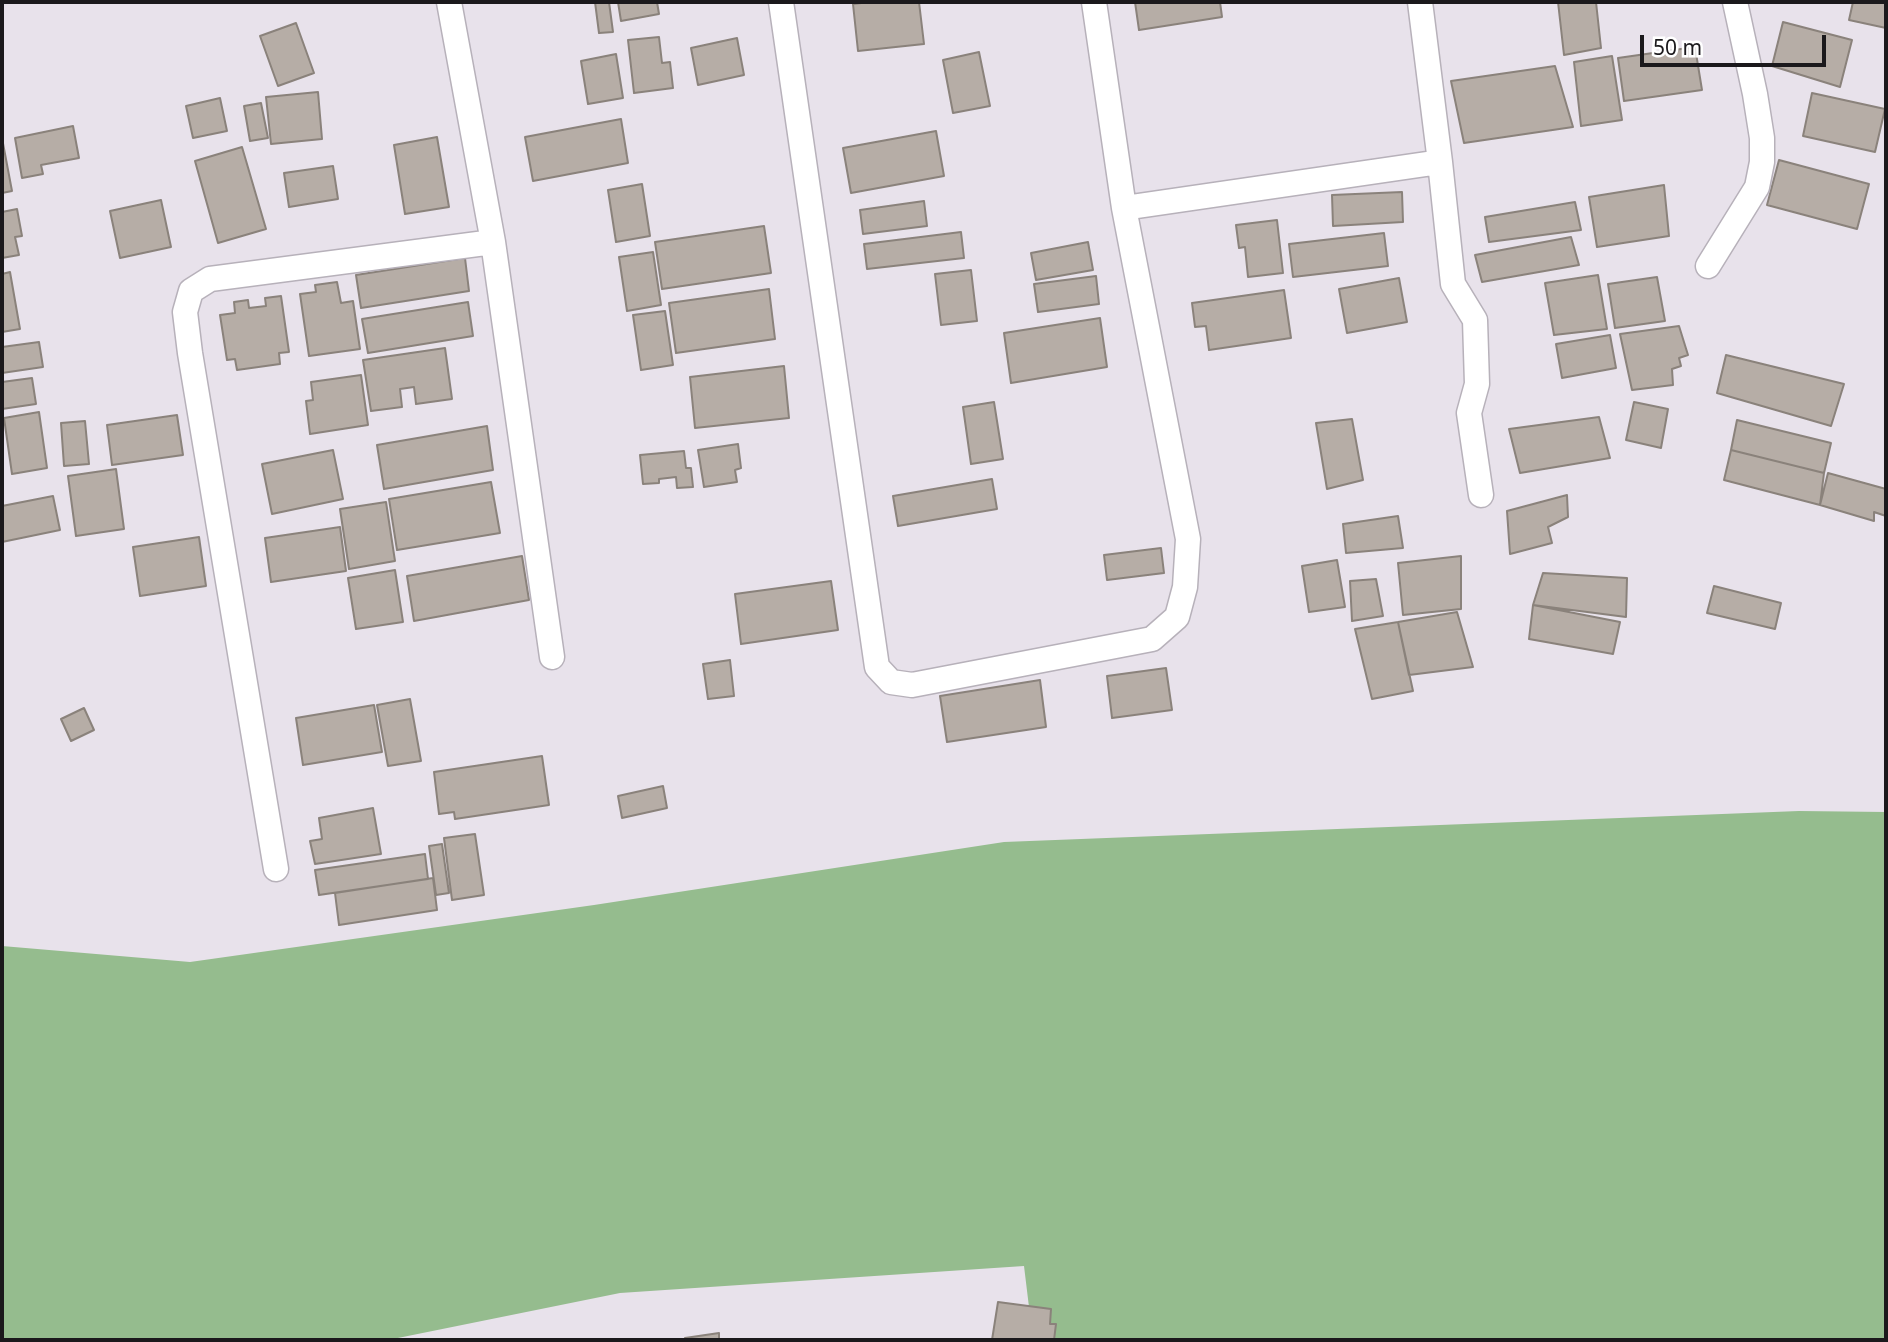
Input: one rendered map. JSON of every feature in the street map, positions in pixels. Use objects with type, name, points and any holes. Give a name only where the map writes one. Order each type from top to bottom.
[{"type":"street","points":[[449,2],[493,242],[552,657]]},
{"type":"street","points":[[781,2],[877,667],[891,682],[912,685],[1152,639],[1177,617],[1185,587],[1188,539],[1124,208],[1094,2]]},
{"type":"street","points":[[1420,2],[1453,284],[1475,320],[1477,384],[1469,413],[1481,495]]},
{"type":"street","points":[[1708,265],[1757,187],[1762,162],[1762,138],[1755,94],[1735,2]]},
{"type":"street","points":[[1124,208],[1440,162]]},
{"type":"street","points":[[276,869],[190,353],[185,312],[191,291],[211,279],[493,242]]},
{"type":"green space","points":[[1799,811],[1886,812],[1886,1340],[1033,1340],[1024,1266],[620,1293],[388,1340],[2,1340],[2,946],[190,962],[594,905],[1004,842]]},
{"type":"building","points":[[595,2],[609,2],[613,32],[599,33]]},
{"type":"building","points":[[618,2],[657,2],[659,14],[621,21]]},
{"type":"building","points":[[919,2],[924,44],[858,51],[853,4]]},
{"type":"building","points":[[1135,2],[1220,2],[1222,17],[1139,30]]},
{"type":"building","points":[[1558,2],[1596,2],[1601,48],[1564,55]]},
{"type":"building","points":[[1853,2],[1886,2],[1886,28],[1849,20]]},
{"type":"building","points":[[1783,22],[1852,40],[1840,87],[1772,66]]},
{"type":"building","points":[[296,23],[314,73],[278,86],[260,36]]},
{"type":"building","points":[[659,37],[662,63],[670,62],[673,88],[634,93],[628,40]]},
{"type":"building","points":[[737,38],[744,75],[698,85],[691,48]]},
{"type":"building","points":[[1695,47],[1702,90],[1624,101],[1618,58]]},
{"type":"building","points":[[979,52],[990,106],[953,113],[943,60]]},
{"type":"building","points":[[616,54],[623,98],[588,104],[581,61]]},
{"type":"building","points":[[1612,56],[1622,120],[1581,126],[1574,62]]},
{"type":"building","points":[[1555,66],[1573,127],[1464,143],[1451,81]]},
{"type":"building","points":[[318,92],[322,139],[271,144],[266,97]]},
{"type":"building","points":[[1812,93],[1885,109],[1875,152],[1803,136]]},
{"type":"building","points":[[220,98],[227,131],[193,138],[186,106]]},
{"type":"building","points":[[261,103],[268,138],[250,141],[244,106]]},
{"type":"building","points":[[621,119],[628,163],[533,181],[525,137]]},
{"type":"building","points":[[73,126],[79,158],[41,165],[43,174],[22,178],[15,138]]},
{"type":"building","points":[[936,131],[944,176],[851,193],[843,148]]},
{"type":"building","points":[[437,137],[449,207],[405,214],[394,145]]},
{"type":"building","points":[[2,138],[12,191],[2,193]]},
{"type":"building","points":[[242,147],[266,229],[218,243],[195,161]]},
{"type":"building","points":[[1779,160],[1869,184],[1857,229],[1767,205]]},
{"type":"building","points":[[333,166],[338,199],[289,207],[284,173]]},
{"type":"building","points":[[642,184],[650,236],[616,242],[608,190]]},
{"type":"building","points":[[1664,185],[1669,236],[1597,247],[1589,197]]},
{"type":"building","points":[[1402,192],[1403,222],[1333,226],[1332,195]]},
{"type":"building","points":[[161,200],[171,247],[120,258],[110,211]]},
{"type":"building","points":[[924,201],[927,226],[863,234],[860,210]]},
{"type":"building","points":[[1575,202],[1581,230],[1489,242],[1485,217]]},
{"type":"building","points":[[17,209],[22,236],[15,237],[19,255],[2,258],[2,212]]},
{"type":"building","points":[[1277,220],[1283,273],[1248,277],[1245,247],[1239,248],[1236,225]]},
{"type":"building","points":[[764,226],[771,273],[662,289],[655,242]]},
{"type":"building","points":[[961,232],[964,258],[867,269],[864,244]]},
{"type":"building","points":[[1384,233],[1388,266],[1293,277],[1289,244]]},
{"type":"building","points":[[1571,237],[1579,265],[1482,282],[1475,255]]},
{"type":"building","points":[[1088,242],[1093,270],[1036,280],[1031,253]]},
{"type":"building","points":[[653,252],[661,305],[627,311],[619,257]]},
{"type":"building","points":[[465,258],[469,291],[361,308],[356,275]]},
{"type":"building","points":[[971,270],[977,321],[941,325],[935,274]]},
{"type":"building","points":[[10,272],[20,329],[2,332],[2,274]]},
{"type":"building","points":[[1598,275],[1607,329],[1554,335],[1545,283]]},
{"type":"building","points":[[1096,276],[1099,304],[1038,312],[1034,284]]},
{"type":"building","points":[[1657,277],[1665,321],[1615,328],[1608,284]]},
{"type":"building","points":[[1399,278],[1407,322],[1347,333],[1339,289]]},
{"type":"building","points":[[337,282],[341,303],[353,301],[360,349],[309,356],[300,294],[316,292],[315,285]]},
{"type":"building","points":[[769,289],[775,339],[676,353],[669,303]]},
{"type":"building","points":[[1284,290],[1291,338],[1209,350],[1206,326],[1195,327],[1192,303]]},
{"type":"building","points":[[281,296],[289,352],[279,353],[280,364],[237,370],[235,359],[227,360],[220,315],[235,313],[234,302],[248,300],[249,308],[266,306],[265,298]]},
{"type":"building","points":[[468,302],[473,336],[368,353],[362,319]]},
{"type":"building","points":[[665,311],[673,365],[641,370],[633,315]]},
{"type":"building","points":[[1100,318],[1107,367],[1011,383],[1004,333]]},
{"type":"building","points":[[1679,326],[1688,355],[1679,358],[1681,366],[1672,369],[1673,385],[1632,390],[1620,334]]},
{"type":"building","points":[[1610,335],[1616,368],[1562,378],[1556,344]]},
{"type":"building","points":[[39,342],[43,367],[2,373],[2,347]]},
{"type":"building","points":[[445,348],[452,399],[416,404],[414,387],[400,389],[402,407],[371,411],[363,360]]},
{"type":"building","points":[[1726,355],[1844,384],[1831,426],[1717,393]]},
{"type":"building","points":[[784,366],[789,418],[695,428],[690,377]]},
{"type":"building","points":[[361,375],[368,425],[310,434],[306,401],[313,400],[311,382]]},
{"type":"building","points":[[32,378],[36,404],[2,409],[2,382]]},
{"type":"building","points":[[994,402],[1003,459],[971,464],[963,407]]},
{"type":"building","points":[[1634,402],[1668,409],[1661,448],[1626,440]]},
{"type":"building","points":[[39,412],[47,468],[12,474],[4,418]]},
{"type":"building","points":[[177,415],[183,455],[112,465],[107,425]]},
{"type":"building","points":[[1599,417],[1610,458],[1520,473],[1509,429]]},
{"type":"building","points":[[1352,419],[1363,480],[1327,489],[1316,423]]},
{"type":"building","points":[[1737,420],[1831,443],[1824,473],[1731,450]]},
{"type":"building","points":[[85,421],[89,464],[64,466],[61,423]]},
{"type":"building","points":[[487,426],[493,470],[384,489],[377,445]]},
{"type":"building","points":[[738,444],[741,468],[735,470],[737,482],[704,487],[698,450]]},
{"type":"building","points":[[333,450],[343,499],[272,514],[262,464]]},
{"type":"building","points":[[1731,450],[1824,473],[1820,505],[1724,480]]},
{"type":"building","points":[[684,451],[686,468],[691,468],[693,487],[677,488],[676,477],[659,479],[659,483],[643,484],[640,455]]},
{"type":"building","points":[[116,469],[124,529],[76,536],[68,476]]},
{"type":"building","points":[[1828,473],[1886,489],[1886,516],[1874,512],[1874,521],[1820,505]]},
{"type":"building","points":[[992,479],[997,509],[898,526],[893,496]]},
{"type":"building","points":[[491,482],[500,533],[397,550],[389,499]]},
{"type":"building","points":[[1567,495],[1568,517],[1548,527],[1552,543],[1510,554],[1507,511]]},
{"type":"building","points":[[53,496],[60,530],[2,542],[2,506]]},
{"type":"building","points":[[386,502],[395,561],[349,569],[340,509]]},
{"type":"building","points":[[1398,516],[1403,548],[1346,553],[1343,524]]},
{"type":"building","points":[[340,527],[346,571],[271,582],[265,538]]},
{"type":"building","points":[[199,537],[206,586],[140,596],[133,547]]},
{"type":"building","points":[[1161,548],[1164,573],[1107,580],[1104,555]]},
{"type":"building","points":[[522,556],[529,600],[414,621],[407,576]]},
{"type":"building","points":[[1461,556],[1461,609],[1403,615],[1398,563]]},
{"type":"building","points":[[1337,560],[1345,607],[1309,612],[1302,566]]},
{"type":"building","points":[[395,570],[403,622],[356,629],[348,578]]},
{"type":"building","points":[[1543,573],[1627,578],[1626,617],[1533,605]]},
{"type":"building","points":[[1376,579],[1383,616],[1352,621],[1350,581]]},
{"type":"building","points":[[831,581],[838,630],[741,644],[735,594]]},
{"type":"building","points":[[1714,586],[1781,603],[1775,629],[1707,613]]},
{"type":"building","points":[[1533,605],[1620,622],[1613,654],[1529,639]]},
{"type":"building","points":[[1457,612],[1473,667],[1409,675],[1398,622]]},
{"type":"building","points":[[1398,622],[1413,691],[1372,699],[1355,629]]},
{"type":"building","points":[[730,660],[734,696],[708,699],[703,664]]},
{"type":"building","points":[[1166,668],[1172,710],[1112,718],[1107,676]]},
{"type":"building","points":[[1040,680],[1046,727],[947,742],[940,696]]},
{"type":"building","points":[[410,699],[421,761],[388,766],[377,705]]},
{"type":"building","points":[[374,705],[382,752],[303,765],[296,718]]},
{"type":"building","points":[[84,708],[94,730],[71,741],[61,719]]},
{"type":"building","points":[[542,756],[549,805],[455,819],[454,812],[439,814],[434,772]]},
{"type":"building","points":[[663,786],[667,808],[622,818],[618,796]]},
{"type":"building","points":[[373,808],[381,854],[315,864],[310,841],[322,839],[319,818]]},
{"type":"building","points":[[475,834],[484,895],[452,900],[444,838]]},
{"type":"building","points":[[442,844],[449,893],[436,895],[429,846]]},
{"type":"building","points":[[425,854],[428,879],[319,895],[315,870]]},
{"type":"building","points":[[433,878],[437,910],[339,925],[335,893]]},
{"type":"building","points":[[998,1302],[1051,1309],[1050,1324],[1056,1324],[1054,1340],[992,1340]]},
{"type":"building","points":[[719,1333],[719,1340],[685,1340],[685,1338]]}]
